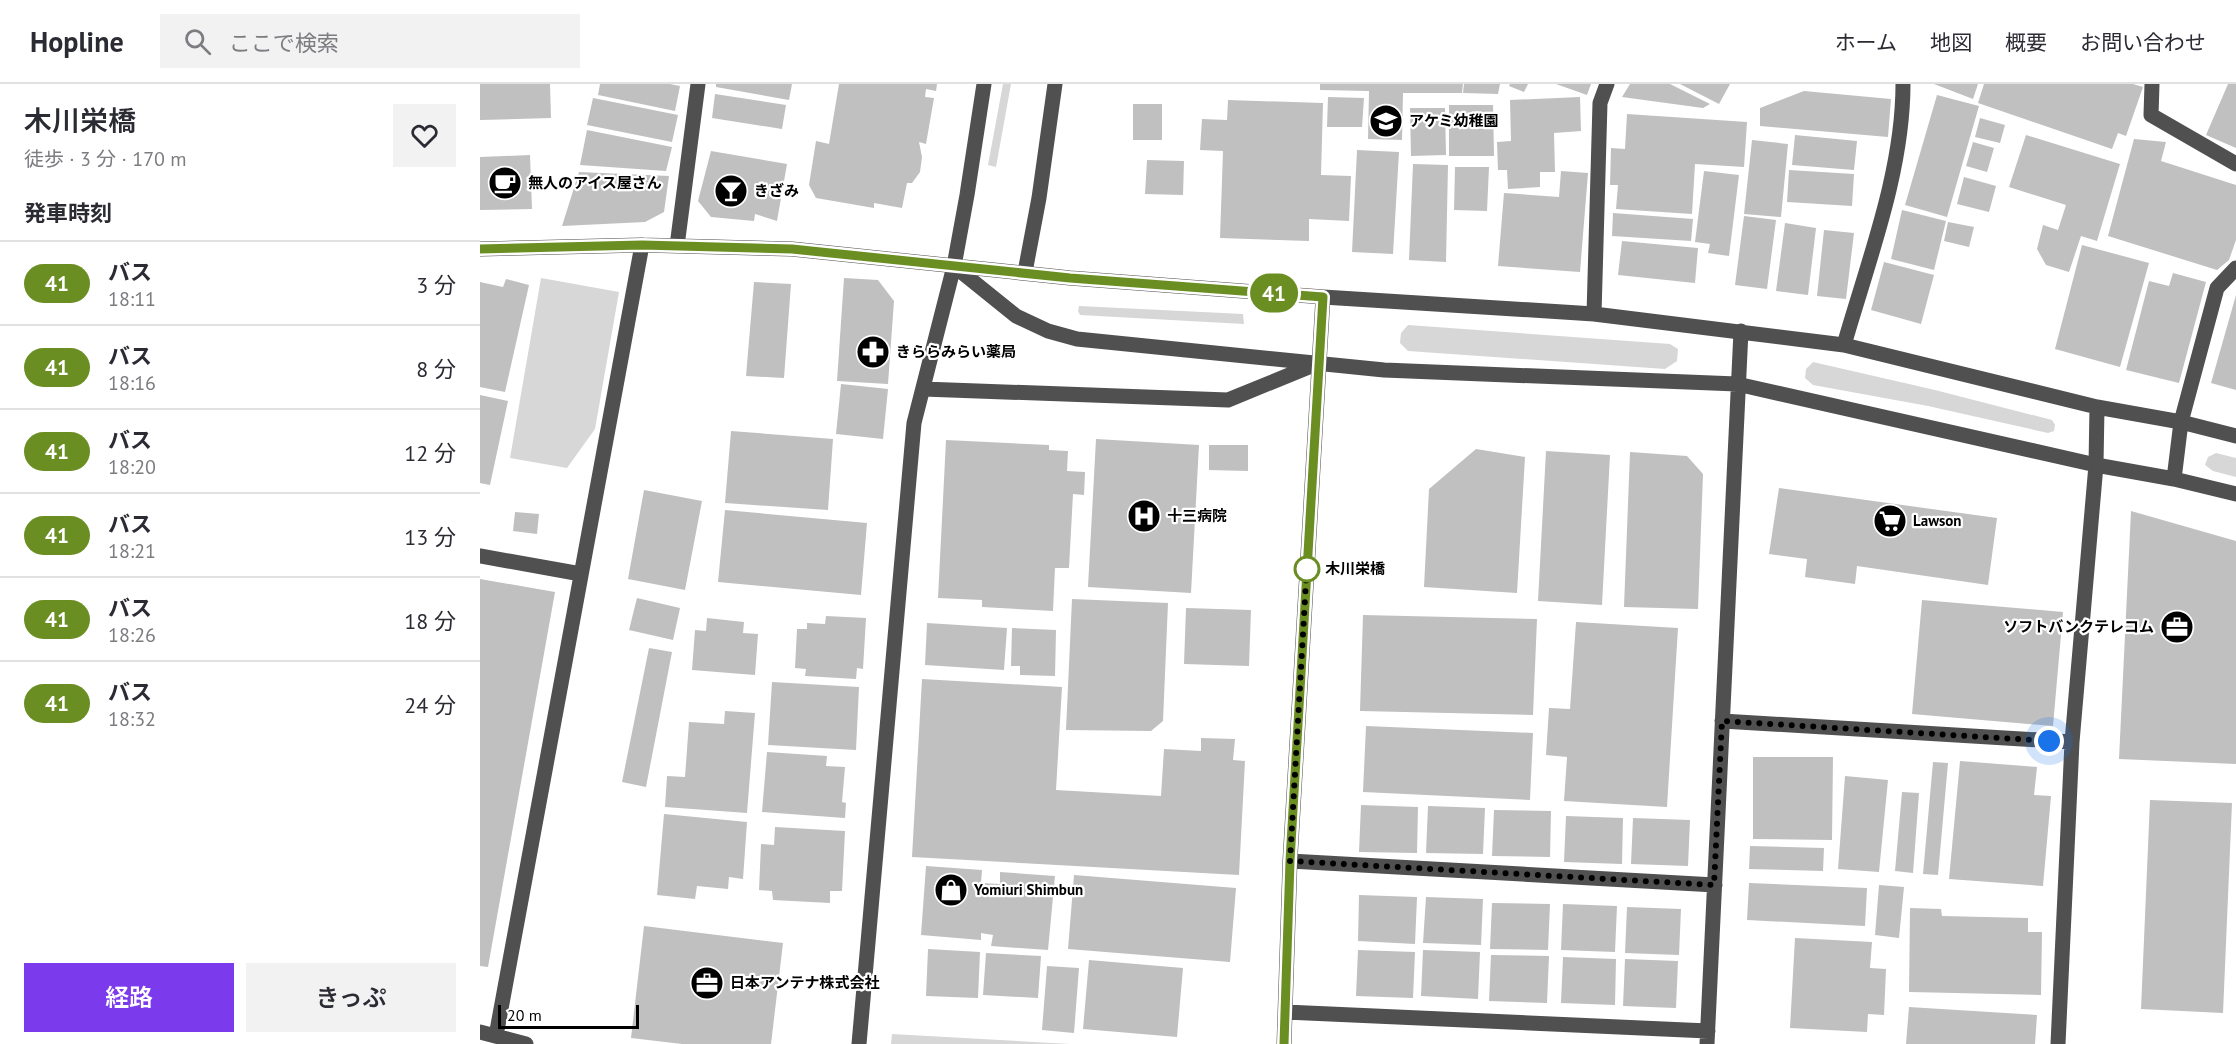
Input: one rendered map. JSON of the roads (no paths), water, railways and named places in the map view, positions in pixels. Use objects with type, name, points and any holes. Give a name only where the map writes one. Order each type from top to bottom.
[{"type":"street","points":[[677,246],[698,84]]},
{"type":"street","points":[[859,1044],[914,423],[954,266],[984,84]]},
{"type":"street","points":[[1025,272],[1039,198],[1054,84]]},
{"type":"street","points":[[1594,314],[1600,103],[1607,84]]},
{"type":"street","points":[[1844,345],[1893,176],[1903,107],[1902,84]]},
{"type":"street","points":[[2152,84],[2151,115],[2236,164]]},
{"type":"street","points":[[496,1036],[642,245]]},
{"type":"street","points":[[480,249],[642,245],[792,249],[1070,278],[1594,314],[1844,345],[2097,406],[2181,422],[2236,436]]},
{"type":"street","points":[[954,266],[1016,316],[1048,331],[1077,339],[1384,370],[1737,384],[2096,465],[2174,479],[2236,495]]},
{"type":"street","points":[[2174,479],[2181,422],[2217,288],[2236,268]]},
{"type":"street","points":[[1284,1044],[1290,861],[1323,297]]},
{"type":"street","points":[[1285,1012],[1707,1038],[1741,331]]},
{"type":"street","points":[[923,389],[1228,399],[1319,363]]},
{"type":"street","points":[[2058,1044],[2072,742],[2096,465],[2097,406]]},
{"type":"street","points":[[480,556],[581,574]]},
{"type":"street","points":[[1722,721],[2072,742]]},
{"type":"street","points":[[1290,861],[1714,885]]},
{"type":"street","points":[[480,1032],[526,1044]]},
{"type":"place","name":"アケミ幼稚園","points":[[1386,121]]},
{"type":"place","name":"無人のアイス屋さん","points":[[505,183]]},
{"type":"place","name":"きざみ","points":[[731,191]]},
{"type":"place","name":"きららみらい薬局","points":[[873,352]]},
{"type":"place","name":"十三病院","points":[[1144,516]]},
{"type":"place","name":"Lawson","points":[[1890,521]]},
{"type":"place","name":"木川栄橋","points":[[1307,569]]},
{"type":"place","name":"ソフトバンクテレコム","points":[[2177,627]]},
{"type":"place","name":"Yomiuri Shimbun","points":[[951,890]]},
{"type":"place","name":"日本アンテナ株式会社","points":[[707,983]]}]
